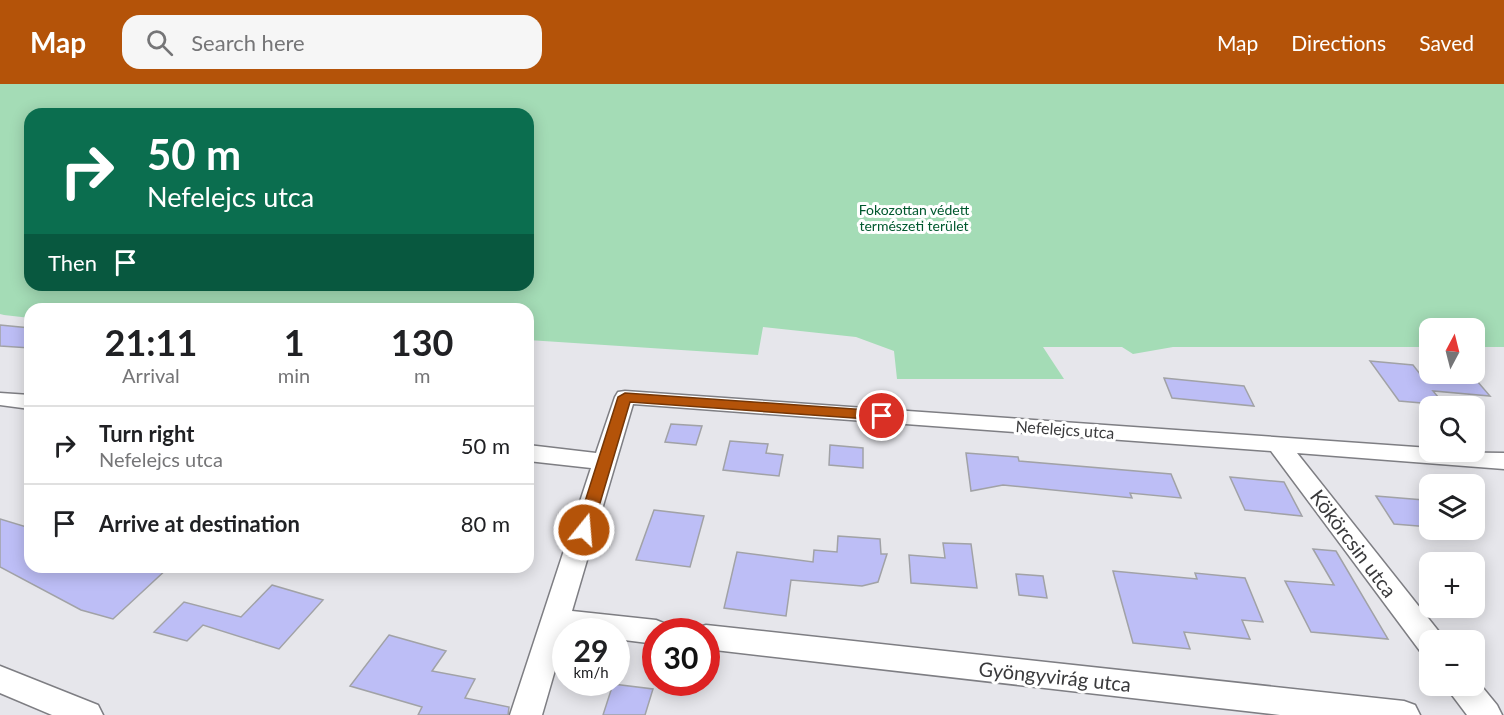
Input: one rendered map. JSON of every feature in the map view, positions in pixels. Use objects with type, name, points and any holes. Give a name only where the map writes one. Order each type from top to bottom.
[{"type":"street","name":"Nefelejcs utca","points":[[604,462],[625,397],[1504,461]]},
{"type":"street","points":[[0,399],[24,401]]},
{"type":"street","name":"Kökörcsin utca","points":[[1278,445],[1421,630]]},
{"type":"street","points":[[534,454],[604,462],[558,618]]},
{"type":"street","points":[[526,715],[552,636]]},
{"type":"street","name":"Gyöngyvirág utca","points":[[720,639],[1404,715]]},
{"type":"street","points":[[0,679],[87,715]]},
{"type":"street","points":[[1471,696],[1486,715]]},
{"type":"green space","name":"Fokozottan védett természeti terület","points":[[0,84],[1504,84],[1504,347],[1485,347],[1485,318],[1419,318],[1419,347],[1173,347],[1133,354],[1122,347],[1043,347],[1064,379],[897,379],[894,351],[856,337],[763,327],[758,355],[534,340],[534,303],[24,303],[24,317],[0,314]]},
{"type":"building","points":[[0,325],[24,327],[24,348],[0,346]]},
{"type":"building","points":[[1370,361],[1413,365],[1419,373],[1419,384],[1480,384],[1490,396],[1433,391],[1437,396],[1419,396],[1419,403],[1399,401]]},
{"type":"building","points":[[1164,378],[1244,386],[1254,406],[1172,398]]},
{"type":"building","points":[[671,424],[702,426],[696,445],[665,442]]},
{"type":"building","points":[[730,441],[768,444],[766,453],[783,455],[779,476],[723,470]]},
{"type":"building","points":[[830,445],[863,448],[863,468],[829,465]]},
{"type":"building","points":[[966,453],[1018,457],[1019,461],[1171,474],[1181,498],[1130,493],[1132,498],[1003,485],[971,491]]},
{"type":"building","points":[[1230,477],[1284,482],[1302,516],[1245,510]]},
{"type":"building","points":[[1376,496],[1419,500],[1419,526],[1394,524]]},
{"type":"building","points":[[654,510],[704,516],[690,567],[636,560]]},
{"type":"building","points":[[0,519],[24,526],[24,573],[163,573],[113,619],[81,610],[0,567]]},
{"type":"building","points":[[838,536],[880,539],[881,554],[887,554],[878,582],[862,586],[791,580],[786,616],[724,608],[737,552],[813,562],[814,550],[837,552]]},
{"type":"building","points":[[943,543],[971,544],[977,588],[911,583],[909,555],[945,558]]},
{"type":"building","points":[[1313,549],[1336,551],[1388,639],[1311,632],[1285,581],[1334,585]]},
{"type":"building","points":[[1113,571],[1197,579],[1195,573],[1245,578],[1263,622],[1242,620],[1250,639],[1184,632],[1190,649],[1133,643]]},
{"type":"building","points":[[1016,574],[1043,576],[1047,598],[1019,595]]},
{"type":"building","points":[[272,585],[323,600],[279,649],[203,625],[187,641],[154,632],[184,602],[241,617]]},
{"type":"building","points":[[389,635],[446,651],[432,671],[475,679],[465,698],[509,707],[508,715],[418,715],[422,707],[350,686]]},
{"type":"building","points":[[630,686],[642,688],[642,696],[651,696],[645,715],[603,715],[609,696],[630,696]]},
{"type":"route","points":[[584,530],[625,397],[882,416]]}]
